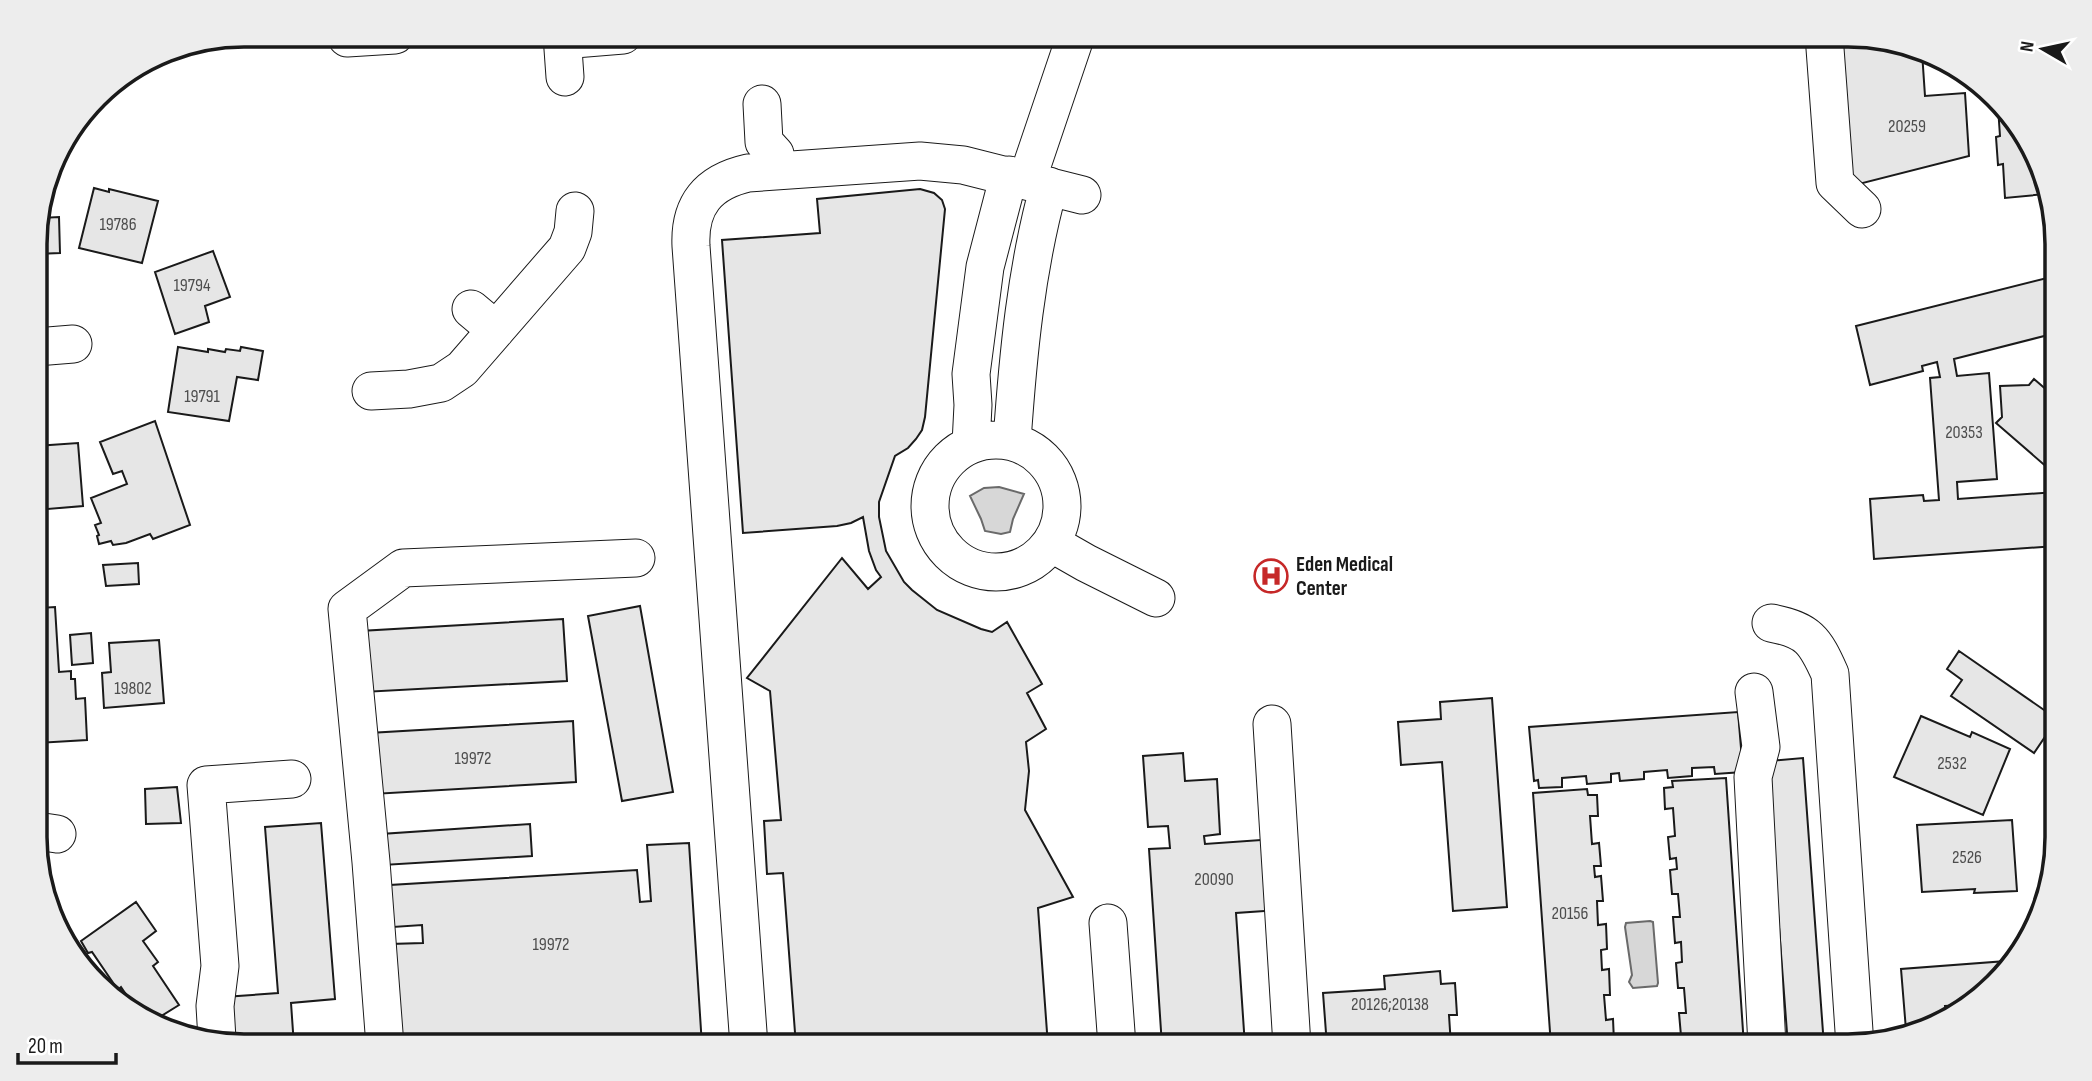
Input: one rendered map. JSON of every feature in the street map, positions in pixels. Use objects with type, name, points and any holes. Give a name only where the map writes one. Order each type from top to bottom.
[{"type":"street","points":[[1012,441],[1018,351],[1039,222],[1042,184],[1073,47]]},
{"type":"street","points":[[1825,47],[1835,183],[1862,209]]},
{"type":"street","points":[[563,48],[565,77]]},
{"type":"street","points":[[772,103],[784,141],[776,162]]},
{"type":"street","points":[[748,1034],[690,233],[696,207],[717,184],[776,162],[920,161],[963,165],[1042,184]]},
{"type":"street","points":[[971,444],[971,374],[985,267],[1042,184]]},
{"type":"street","points":[[372,391],[409,389],[441,383],[462,369],[483,320],[567,248],[573,232],[575,211]]},
{"type":"street","points":[[48,346],[73,344]]},
{"type":"street","points":[[991,439],[1012,441],[1032,449],[1048,463],[1058,482],[1063,503],[1060,524],[1051,543],[1033,561],[1011,571],[986,572],[963,564],[944,548],[932,526],[930,501],[936,477],[950,457],[971,444],[991,439]]},
{"type":"street","points":[[1051,543],[1156,598]]},
{"type":"street","points":[[384,1034],[347,609],[403,568],[636,558]]},
{"type":"street","points":[[1770,623],[1792,627],[1807,635],[1821,654],[1830,674],[1855,1033]]},
{"type":"street","points":[[1754,692],[1761,747],[1753,777],[1767,1033]]},
{"type":"street","points":[[1272,724],[1291,1033]]},
{"type":"street","points":[[216,1031],[215,1006],[220,966],[206,785],[292,779]]},
{"type":"street","points":[[1108,923],[1116,1033]]},
{"type":"shaded area","points":[[999,487],[1024,494],[1010,532],[1001,534],[985,531],[970,496],[984,488]]},
{"type":"shaded area","points":[[1653,922],[1658,983],[1657,986],[1633,988],[1629,982],[1632,975],[1626,923]]},
{"type":"building","points":[[1843,47],[1899,54],[1923,63],[1925,96],[1965,93],[1969,156],[1859,184],[1850,174]]},
{"type":"building","points":[[1999,118],[2030,169],[2038,195],[2005,198],[2003,164],[1998,165],[1996,137],[2000,136]]},
{"type":"building","points":[[94,188],[158,201],[142,263],[79,248]]},
{"type":"building","points":[[920,189],[934,193],[942,200],[945,209],[925,417],[922,430],[916,439],[895,456],[879,502],[879,517],[886,551],[904,582],[937,610],[981,629],[992,632],[1007,622],[1042,684],[1027,693],[1046,729],[1026,742],[1029,771],[1025,810],[1073,897],[1038,908],[1047,1034],[795,1034],[783,873],[767,874],[764,821],[781,820],[770,691],[747,678],[842,558],[868,589],[881,577],[869,551],[863,517],[837,526],[743,533],[722,240],[820,233],[817,199]]},
{"type":"building","points":[[59,217],[60,253],[48,254],[49,218]]},
{"type":"building","points":[[213,251],[230,297],[205,306],[209,322],[175,334],[155,272]]},
{"type":"building","points":[[2045,279],[2045,336],[1954,359],[1957,376],[1989,373],[1997,479],[1957,482],[1958,499],[2045,493],[2045,547],[1874,559],[1870,499],[1923,495],[1924,501],[1939,500],[1930,378],[1940,377],[1937,362],[1922,366],[1923,371],[1870,385],[1856,326]]},
{"type":"building","points":[[178,347],[208,352],[208,349],[240,351],[241,347],[263,351],[258,380],[237,377],[229,421],[168,412]]},
{"type":"building","points":[[2034,379],[2045,388],[2045,465],[1996,423],[2002,417],[2000,386],[2029,385]]},
{"type":"building","points":[[155,421],[190,525],[153,539],[150,534],[126,543],[113,545],[111,541],[99,544],[95,525],[101,523],[91,498],[127,484],[122,471],[113,474],[100,442]]},
{"type":"building","points":[[78,443],[83,506],[48,509],[48,445]]},
{"type":"building","points":[[138,563],[139,584],[106,586],[103,565]]},
{"type":"building","points":[[640,606],[673,792],[622,801],[588,616]]},
{"type":"building","points":[[55,607],[59,672],[71,671],[71,679],[75,679],[76,699],[85,698],[87,740],[47,742],[47,608]]},
{"type":"building","points":[[563,619],[567,681],[363,692],[360,631]]},
{"type":"building","points":[[91,633],[93,663],[72,665],[70,635]]},
{"type":"building","points":[[159,640],[164,703],[104,708],[102,673],[111,672],[109,643]]},
{"type":"building","points":[[1959,651],[2045,711],[2045,737],[2034,753],[1951,696],[1962,680],[1947,669]]},
{"type":"building","points":[[1492,698],[1507,907],[1453,911],[1442,762],[1401,765],[1398,722],[1441,719],[1440,702]]},
{"type":"building","points":[[1738,712],[1743,772],[1715,774],[1714,767],[1692,768],[1692,776],[1668,778],[1667,770],[1644,772],[1644,779],[1620,781],[1619,773],[1611,774],[1611,782],[1587,784],[1586,776],[1562,778],[1562,787],[1539,788],[1538,780],[1534,781],[1529,727]]},
{"type":"building","points":[[1921,716],[1970,737],[1972,732],[2010,749],[1983,815],[1894,777]]},
{"type":"building","points":[[573,721],[576,782],[373,794],[369,733]]},
{"type":"building","points":[[1183,753],[1185,781],[1217,779],[1220,834],[1204,836],[1205,844],[1274,839],[1279,910],[1236,913],[1244,1033],[1161,1033],[1149,849],[1170,848],[1168,826],[1148,827],[1143,756]]},
{"type":"building","points":[[1803,758],[1823,1033],[1787,1033],[1767,769],[1770,761]]},
{"type":"building","points":[[1726,778],[1743,1033],[1681,1033],[1679,1013],[1686,1013],[1684,988],[1678,988],[1676,963],[1682,962],[1681,942],[1675,943],[1673,917],[1680,917],[1678,894],[1672,894],[1670,870],[1677,869],[1676,858],[1670,859],[1668,837],[1675,836],[1673,808],[1665,809],[1664,788],[1673,787],[1672,781]]},
{"type":"building","points":[[177,787],[181,823],[146,824],[145,789]]},
{"type":"building","points":[[1587,789],[1588,795],[1597,795],[1598,816],[1590,816],[1592,844],[1599,843],[1601,866],[1594,866],[1595,877],[1601,876],[1603,901],[1597,901],[1598,925],[1606,924],[1607,949],[1601,950],[1602,970],[1609,969],[1610,995],[1604,995],[1606,1020],[1613,1019],[1614,1033],[1550,1033],[1533,793]]},
{"type":"building","points":[[2012,820],[2017,891],[1974,893],[1975,889],[1922,892],[1917,825]]},
{"type":"building","points":[[321,823],[335,999],[291,1003],[293,1034],[227,1033],[224,997],[278,993],[265,827]]},
{"type":"building","points":[[530,824],[532,856],[383,865],[381,834]]},
{"type":"building","points":[[689,843],[701,1034],[396,1034],[390,944],[423,943],[422,925],[393,927],[390,885],[637,870],[640,902],[651,901],[647,845]]},
{"type":"building","points":[[136,902],[156,931],[143,941],[158,962],[153,966],[179,1005],[162,1016],[135,1000],[121,987],[115,986],[81,941]]},
{"type":"building","points":[[2000,962],[1978,985],[1957,1000],[1935,1013],[1906,1025],[1901,969]]},
{"type":"building","points":[[1440,971],[1441,984],[1455,983],[1457,1015],[1449,1015],[1450,1033],[1326,1033],[1323,993],[1385,989],[1384,976]]},
{"type":"place","name":"Eden Medical Center","points":[[1271,576]]}]
